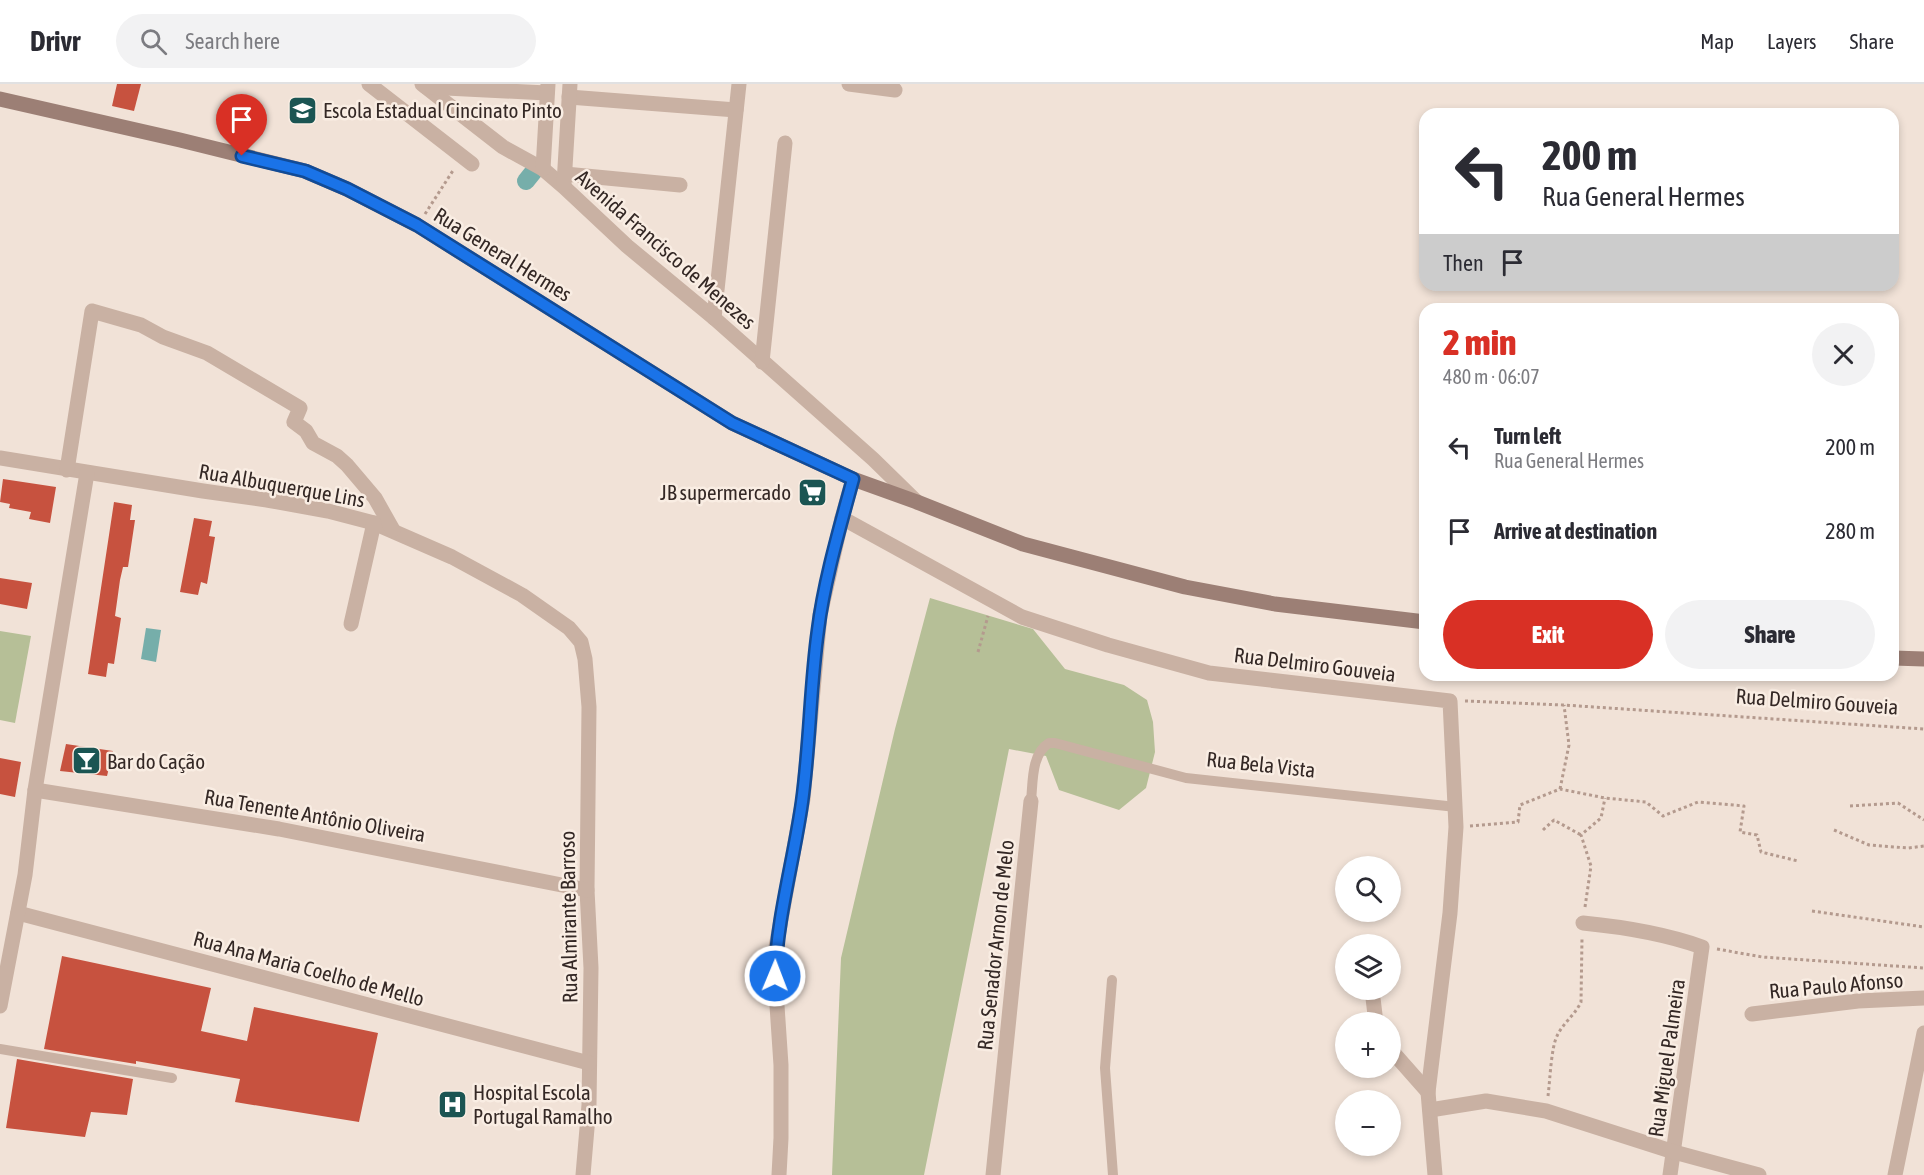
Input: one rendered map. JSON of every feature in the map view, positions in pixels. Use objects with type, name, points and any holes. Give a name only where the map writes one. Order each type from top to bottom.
[{"type":"street","points":[[714,318],[739,84]]},
{"type":"street","points":[[849,84],[895,90]]},
{"type":"street","points":[[374,86],[467,160]]},
{"type":"street","points":[[424,86],[548,89],[543,170]]},
{"type":"street","name":"Avenida Francisco de Menezes","points":[[424,86],[502,147],[564,180],[627,246],[714,318],[873,459],[917,502]]},
{"type":"street","points":[[681,185],[564,180],[570,90],[736,110]]},
{"type":"street","name":"Rua General Hermes","points":[[0,99],[305,171],[347,189],[417,225],[732,423],[859,481],[1023,544],[1185,587],[1275,604],[1419,621]]},
{"type":"street","points":[[762,362],[784,143]]},
{"type":"street","points":[[67,470],[92,311],[141,325],[163,337],[207,353],[300,408],[294,422],[306,430],[313,443],[337,456],[347,465],[375,498],[393,530]]},
{"type":"street","name":"Rua Albuquerque Lins","points":[[0,458],[267,500],[328,511],[374,523],[452,557],[522,595],[569,628],[580,642],[585,659]]},
{"type":"street","points":[[779,1175],[781,1065],[775,976],[776,947],[802,800],[817,632],[842,518],[859,481],[873,459]]},
{"type":"street","points":[[0,1006],[18,913],[35,790],[87,473]]},
{"type":"street","name":"Rua Delmiro Gouveia","points":[[842,518],[1022,617],[1108,645],[1209,673],[1450,700]]},
{"type":"street","points":[[351,624],[374,523]]},
{"type":"street","points":[[1899,658],[1924,659]]},
{"type":"street","name":"Rua Almirante Barroso","points":[[583,1175],[589,1105],[591,968],[587,890],[589,707],[585,659]]},
{"type":"street","points":[[1435,1175],[1428,1092],[1450,913],[1456,827],[1450,700]]},
{"type":"street","name":"Rua Tenente Antônio Oliveira","points":[[35,790],[279,829],[587,890]]},
{"type":"street","name":"Rua Senador Arnon de Melo","points":[[993,1175],[1031,801]]},
{"type":"street","name":"Rua Ana Maria Coelho de Mello","points":[[18,913],[589,1063]]},
{"type":"street","points":[[1583,923],[1645,931],[1702,947]]},
{"type":"street","name":"Rua Miguel Palmeira","points":[[1670,1175],[1702,947]]},
{"type":"street","name":"Rua Paulo Afonso","points":[[1752,1014],[1858,1001],[1924,998]]},
{"type":"street","points":[[1895,1175],[1924,1033]]},
{"type":"street","points":[[1401,1061],[1428,1092]]},
{"type":"street","points":[[1430,1110],[1486,1101],[1546,1111],[1674,1152],[1759,1175]]},
{"type":"lane","name":"Rua Senador Arnon de Melo","points":[[1031,801],[1035,763],[1039,751],[1048,743],[1066,745]]},
{"type":"lane","name":"Rua Bela Vista","points":[[1066,745],[1186,778],[1456,807]]},
{"type":"lane","points":[[1112,980],[1106,1068],[1113,1175]]},
{"type":"lane","points":[[0,1049],[172,1078]]},
{"type":"path","points":[[417,225],[467,160]]},
{"type":"path","points":[[978,652],[992,601]]},
{"type":"path","name":"Rua Delmiro Gouveia","points":[[1450,700],[1564,705],[1924,729]]},
{"type":"path","points":[[1560,789],[1569,745],[1564,705]]},
{"type":"path","points":[[1456,827],[1518,822],[1520,805],[1560,789],[1605,798],[1646,801],[1663,816],[1698,802],[1744,807],[1740,832],[1757,835],[1761,852],[1798,861]]},
{"type":"path","points":[[1581,835],[1601,818],[1605,798]]},
{"type":"path","points":[[1850,806],[1898,803],[1924,820]]},
{"type":"path","points":[[1543,830],[1554,820],[1581,835],[1591,866],[1583,923],[1581,1002],[1577,1011],[1567,1019],[1555,1038],[1546,1111]]},
{"type":"path","points":[[1834,830],[1869,845],[1908,848],[1924,846]]},
{"type":"path","points":[[1812,911],[1924,927]]},
{"type":"path","points":[[1702,947],[1762,957],[1924,968]]},
{"type":"green space","points":[[930,598],[1033,629],[1065,669],[1124,685],[1147,700],[1153,722],[1155,752],[1146,788],[1119,810],[1059,790],[1046,756],[1009,749],[924,1175],[832,1175],[841,958],[895,729]]},
{"type":"green space","points":[[0,631],[31,636],[15,723],[0,720]]},
{"type":"water","points":[[146,628],[161,630],[156,662],[141,659]]},
{"type":"building","points":[[117,84],[141,84],[134,111],[112,106]]},
{"type":"building","points":[[3,479],[56,487],[50,523],[29,519],[31,512],[9,508],[10,504],[0,502]]},
{"type":"building","points":[[114,502],[132,505],[130,520],[135,520],[128,567],[123,567],[120,580],[115,616],[121,618],[114,664],[108,663],[106,677],[88,674]]},
{"type":"building","points":[[194,518],[212,521],[209,536],[215,537],[207,584],[201,582],[198,595],[180,592]]},
{"type":"building","points":[[0,578],[32,583],[27,609],[0,604]]},
{"type":"building","name":"Bar do Cação","points":[[66,744],[113,751],[107,776],[60,771]]},
{"type":"building","points":[[0,758],[21,762],[15,797],[0,794]]},
{"type":"building","points":[[62,956],[211,988],[201,1031],[247,1041],[254,1007],[378,1033],[359,1122],[235,1102],[240,1079],[136,1061],[136,1064],[44,1049]]},
{"type":"building","points":[[17,1059],[133,1079],[127,1115],[91,1112],[85,1137],[6,1128]]},
{"type":"waterway","points":[[526,181],[534,171]]},
{"type":"place","name":"Escola Estadual Cincinato Pinto","points":[[302,110]]},
{"type":"place","name":"JB supermercado","points":[[812,492]]},
{"type":"place","name":"Bar do Cação","points":[[86,761]]},
{"type":"place","name":"Hospital Escola Portugal Ramalho","points":[[452,1104]]},
{"type":"route","points":[[242,156],[305,171],[347,189],[417,225],[732,423],[853,479],[817,632],[811,720],[802,800],[795,847],[781,910],[775,976]]}]
